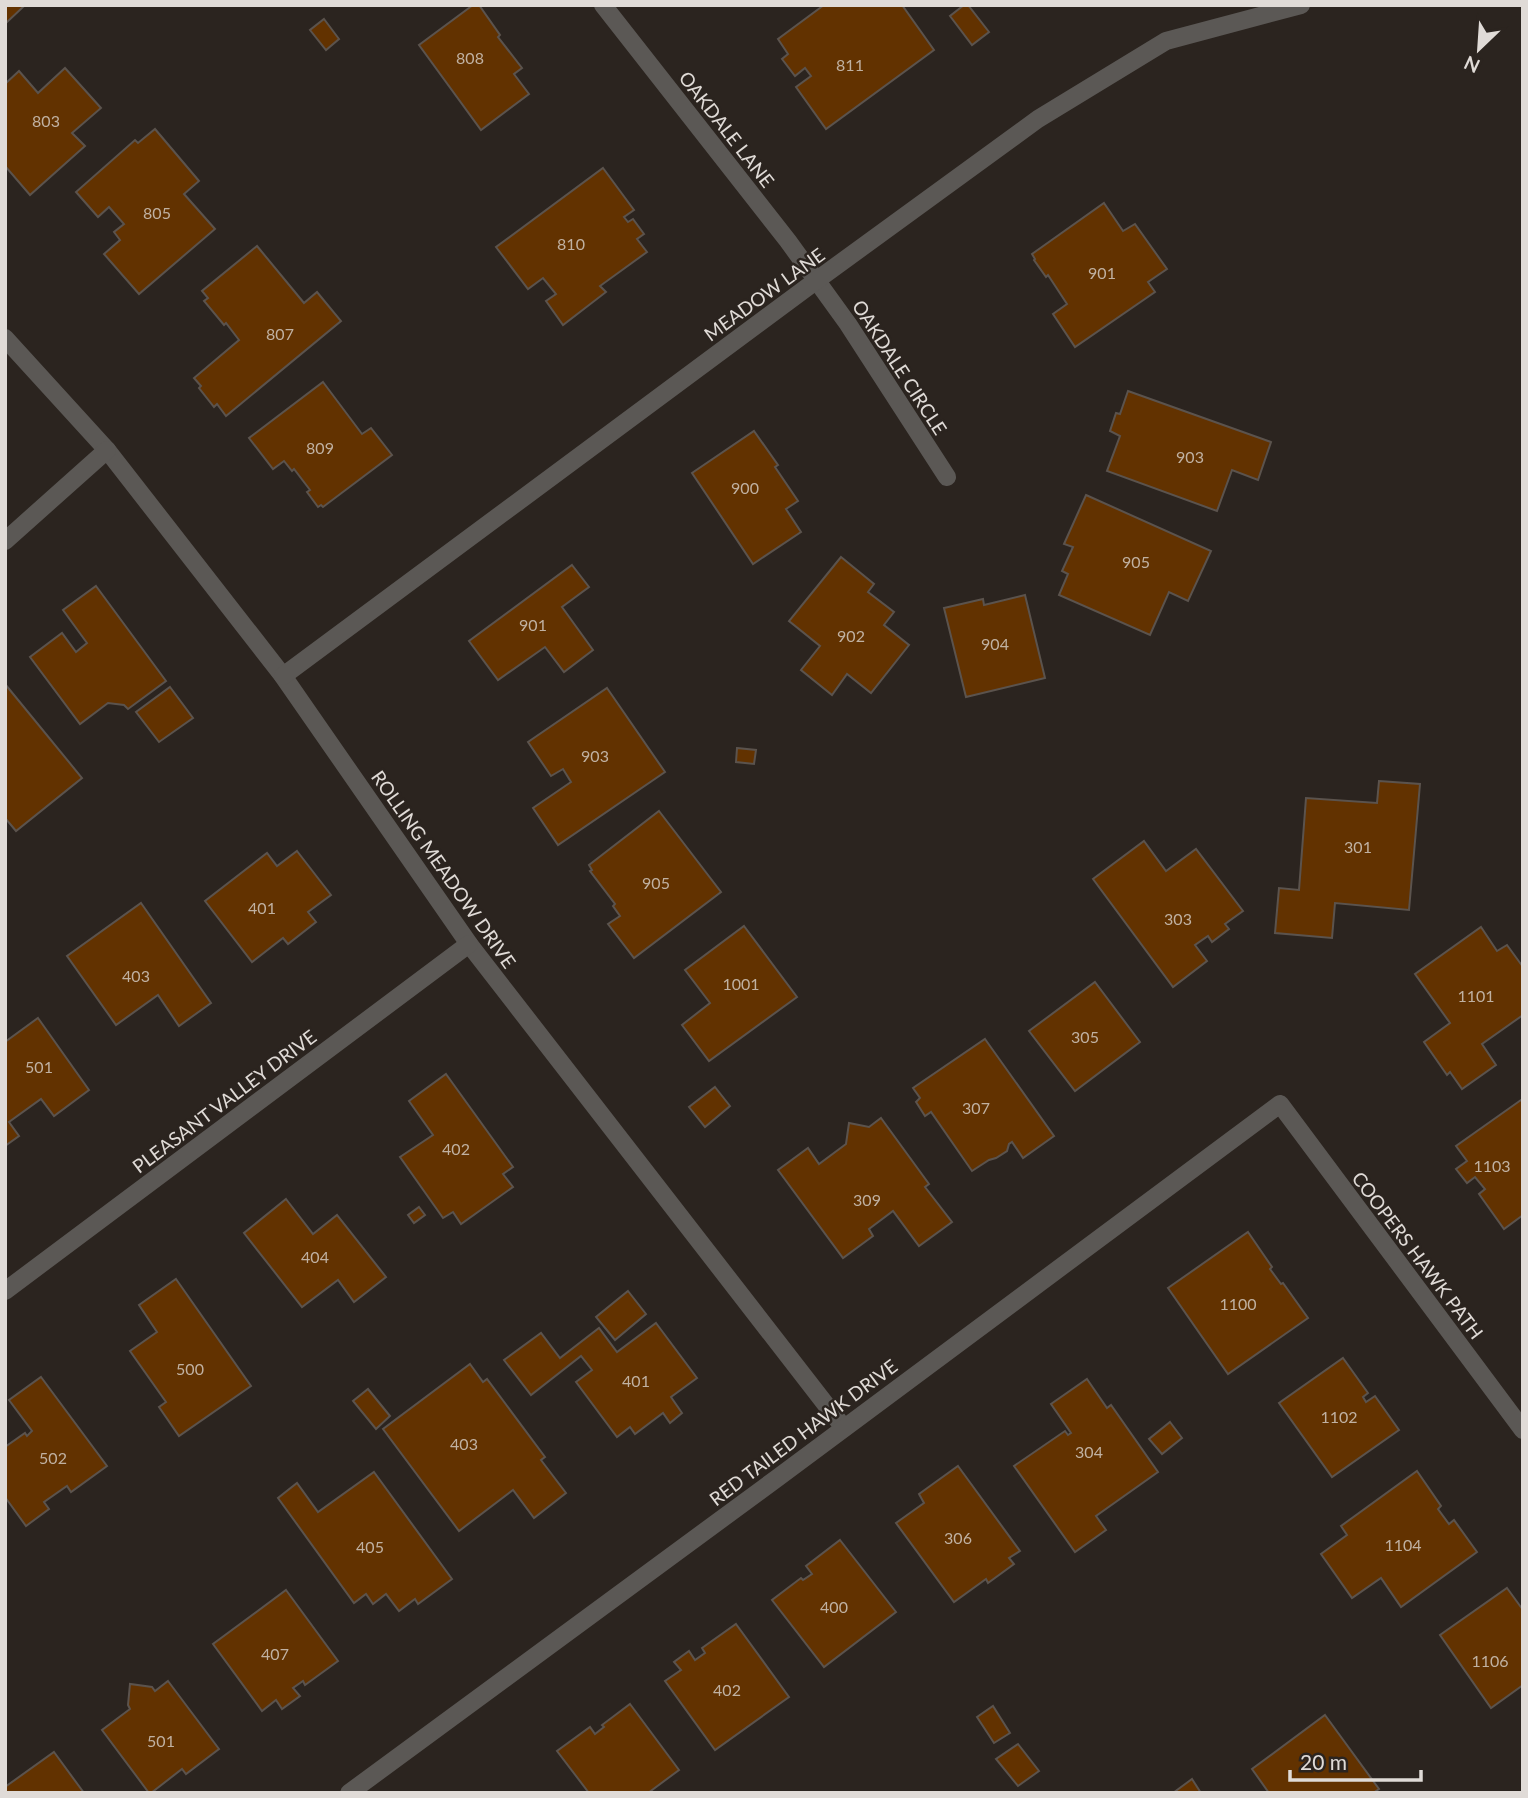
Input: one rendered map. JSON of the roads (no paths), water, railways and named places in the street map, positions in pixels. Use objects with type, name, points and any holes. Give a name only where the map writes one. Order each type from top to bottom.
[{"type":"street","name":"OAKDALE LANE","points":[[603,5],[817,280]]},
{"type":"street","name":"MEADOW LANE","points":[[283,676],[1038,119],[1166,41],[1301,5]]},
{"type":"street","name":"OAKDALE CIRCLE","points":[[817,280],[947,477]]},
{"type":"street","name":"ROLLING MEADOW DRIVE","points":[[5,338],[107,450],[283,676],[469,944],[844,1428]]},
{"type":"street","points":[[5,541],[107,450]]},
{"type":"street","name":"PLEASANT VALLEY DRIVE","points":[[5,1291],[469,944]]},
{"type":"street","name":"RED TAILED HAWK DRIVE","points":[[349,1793],[1280,1104]]},
{"type":"street","name":"COOPERS HAWK PATH","points":[[1280,1104],[1523,1430]]}]
